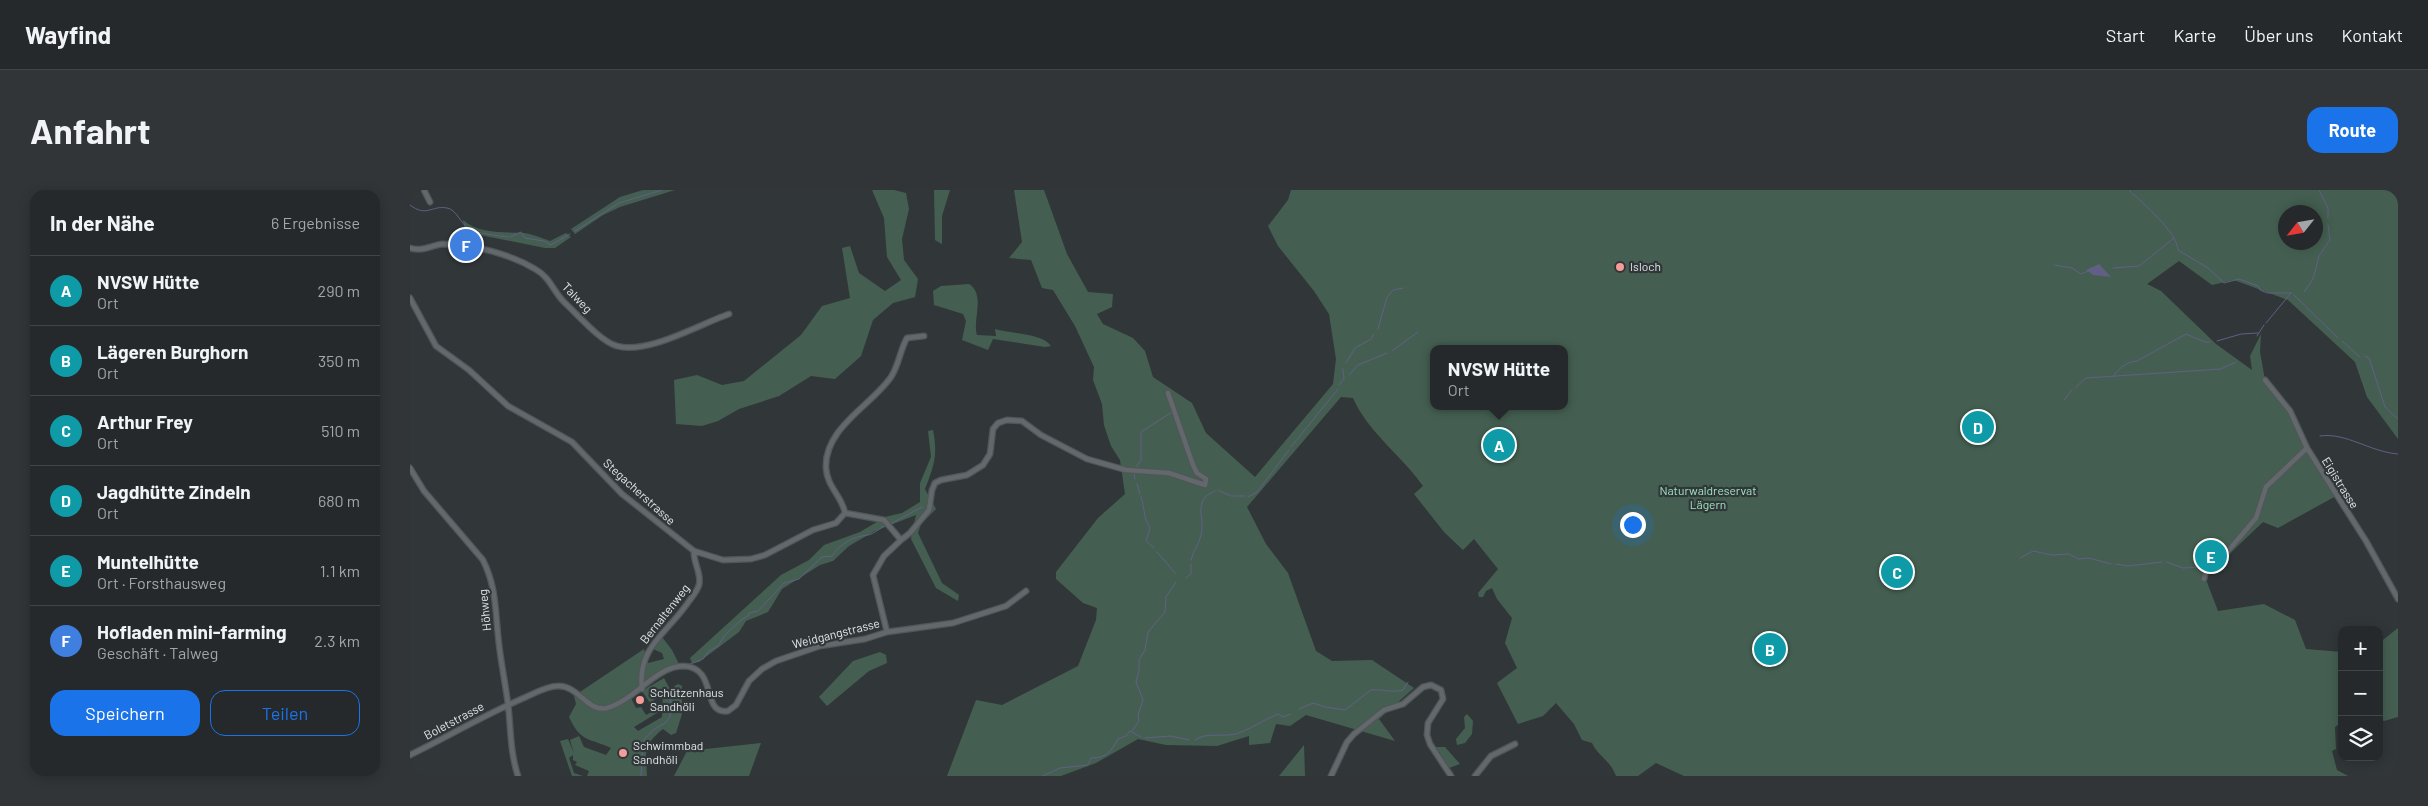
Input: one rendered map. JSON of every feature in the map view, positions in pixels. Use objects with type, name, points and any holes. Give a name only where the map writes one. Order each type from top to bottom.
[{"type":"street","points":[[424,190],[430,202]]},
{"type":"street","name":"Talweg","points":[[410,248],[418,250],[446,244],[488,251],[535,269],[552,283],[553,288],[562,300],[600,335],[617,346],[630,348],[662,341],[692,331],[729,314]]},
{"type":"street","name":"Stegacherstrasse","points":[[410,298],[436,346],[469,370],[508,406],[572,442],[622,494],[655,518],[671,534],[694,551],[723,560],[751,559],[765,555],[813,530],[836,523],[845,513]]},
{"type":"street","points":[[901,540],[884,520],[845,513],[842,503],[828,480],[826,466],[829,450],[849,417],[878,393],[892,376],[908,338],[924,336]]},
{"type":"street","name":"Eigistrasse","points":[[2265,380],[2290,410],[2307,448],[2366,541],[2398,599]]},
{"type":"street","points":[[887,632],[873,575],[884,556],[910,533],[929,510],[935,483],[967,475],[981,467],[990,454],[993,429],[998,423],[1008,420],[1022,421],[1041,435],[1087,459],[1126,470],[1170,473],[1199,484],[1206,484],[1206,479],[1194,468],[1168,393]]},
{"type":"street","points":[[2204,579],[2206,570],[2222,558],[2257,517],[2266,487],[2284,467],[2307,448]]},
{"type":"street","name":"Höhweg","points":[[410,468],[424,491],[483,560],[490,574],[495,590],[498,634],[508,705],[511,753],[518,776]]},
{"type":"street","name":"Bernaltenweg","points":[[642,689],[643,667],[649,648],[671,626],[698,587],[699,576],[694,551]]},
{"type":"street","name":"Weidgangstrasse","points":[[642,689],[666,670],[678,667],[691,667],[705,677],[714,707],[726,712],[734,707],[749,680],[773,662],[820,646],[865,639],[887,632],[953,623],[1006,606],[1026,591]]},
{"type":"street","points":[[1332,776],[1347,742],[1354,734],[1384,710],[1403,704],[1423,687],[1431,685],[1441,690],[1443,698],[1428,723],[1428,738],[1451,776]]},
{"type":"street","name":"Boletstrasse","points":[[410,755],[508,705],[549,688],[559,686],[578,693],[593,706],[605,709],[642,689]]},
{"type":"street","points":[[1475,776],[1489,757],[1515,744]]},
{"type":"green space","points":[[643,190],[675,190],[620,207],[603,215],[575,234],[571,229],[620,197]]},
{"type":"green space","points":[[872,190],[894,190],[906,193],[909,209],[902,239],[904,260],[918,279],[915,297],[893,303],[873,320],[861,356],[835,379],[811,376],[779,396],[739,409],[718,421],[702,426],[676,424],[674,380],[697,375],[722,385],[744,381],[801,335],[822,306],[850,298],[842,248],[850,246],[859,273],[885,291],[901,280],[887,257],[884,218]]},
{"type":"green space","points":[[934,190],[950,190],[942,216],[942,244],[935,240]]},
{"type":"green space","name":"Naturwaldreservat Lägern","points":[[1014,190],[1044,190],[1067,254],[1088,292],[1113,294],[1112,307],[1097,314],[1103,324],[1133,338],[1145,351],[1153,377],[1192,403],[1206,433],[1255,477],[1333,384],[1336,359],[1329,314],[1314,291],[1278,246],[1268,226],[1288,200],[1291,190],[2398,190],[2398,439],[2367,397],[2355,362],[2288,300],[2234,280],[2212,285],[2179,261],[2147,284],[2161,291],[2216,344],[2252,370],[2250,356],[2261,334],[2260,352],[2265,380],[2290,411],[2307,448],[2336,496],[2278,528],[2263,522],[2205,577],[2218,611],[2264,604],[2295,620],[2306,649],[2338,652],[2338,725],[2335,727],[2336,749],[2332,751],[2337,770],[2348,776],[1684,776],[1656,763],[1638,776],[1616,776],[1611,766],[1592,743],[1582,740],[1574,724],[1556,703],[1543,716],[1518,724],[1497,683],[1517,668],[1505,643],[1512,618],[1497,599],[1492,588],[1486,591],[1483,597],[1479,597],[1478,593],[1498,569],[1474,539],[1463,550],[1444,532],[1414,494],[1423,486],[1415,475],[1367,421],[1353,398],[1341,397],[1247,507],[1266,544],[1288,573],[1316,651],[1332,661],[1372,660],[1414,688],[1379,719],[1395,741],[1306,715],[1290,726],[1276,724],[1270,743],[1249,745],[1249,736],[1217,746],[1166,745],[1138,739],[1096,763],[1061,776],[947,776],[976,700],[1002,705],[1078,666],[1096,620],[1097,608],[1083,603],[1056,579],[1056,572],[1098,518],[1125,494],[1120,460],[1111,446],[1104,425],[1102,404],[1093,380],[1094,367],[1075,326],[1053,290],[1042,288],[1031,260],[1009,258],[1022,242]]},
{"type":"green space","points":[[463,220],[469,225],[484,230],[527,234],[550,241],[566,233],[571,237],[555,248],[545,248],[465,232]]},
{"type":"green space","points":[[969,284],[977,294],[977,335],[996,336],[995,329],[1034,336],[1051,346],[1045,347],[993,339],[988,350],[962,340],[966,321],[963,314],[934,305],[933,291],[941,286]]},
{"type":"green space","points":[[933,430],[934,460],[925,489],[936,509],[921,524],[918,533],[942,583],[959,595],[958,601],[936,588],[911,539],[916,515],[875,531],[849,546],[833,561],[820,565],[782,589],[768,612],[746,621],[739,632],[699,662],[692,663],[690,658],[781,575],[809,560],[824,545],[860,532],[885,517],[902,513],[920,502],[920,483],[931,457],[928,431]]},
{"type":"green space","points":[[2398,628],[2398,717],[2384,721],[2383,720],[2383,640]]},
{"type":"green space","points":[[662,637],[672,650],[679,664],[667,668],[630,696],[636,708],[641,707],[646,715],[662,707],[662,710],[634,727],[638,731],[662,717],[663,694],[650,703],[642,691],[664,678],[670,689],[678,684],[682,686],[682,714],[676,733],[671,735],[663,729],[648,745],[646,755],[647,776],[587,776],[589,771],[575,765],[577,762],[573,760],[573,755],[569,758],[574,773],[583,776],[572,776],[560,741],[568,739],[574,753],[570,740],[579,736],[584,747],[606,755],[611,748],[582,736],[573,725],[569,717],[576,704],[574,696],[644,649],[648,663],[664,659],[662,653],[651,648]]},
{"type":"green space","points":[[880,652],[886,655],[887,663],[869,671],[827,706],[819,697],[853,661]]},
{"type":"green space","points":[[1467,714],[1473,721],[1472,734],[1465,743],[1457,745],[1456,739],[1465,728],[1464,717]]},
{"type":"green space","points":[[761,743],[749,776],[674,776],[687,751]]},
{"type":"green space","points":[[1304,745],[1305,776],[1279,776]]},
{"type":"green space","points":[[1436,747],[1445,747],[1460,764],[1449,768]]},
{"type":"shaded area","points":[[2099,264],[2111,277],[2093,275],[2086,270]]},
{"type":"waterway","points":[[575,231],[619,203],[662,190]]},
{"type":"waterway","points":[[2129,190],[2166,226],[2172,234],[2178,250],[2208,268],[2224,283],[2239,279],[2258,286],[2260,290],[2267,293],[2292,293]]},
{"type":"waterway","points":[[2319,190],[2328,208],[2328,218]]},
{"type":"waterway","points":[[410,205],[421,211],[447,208],[456,214],[469,229],[508,237]]},
{"type":"waterway","points":[[2304,292],[2313,279],[2319,256],[2330,240],[2328,225]]},
{"type":"waterway","points":[[510,237],[521,232],[525,238],[544,241],[551,245],[570,234]]},
{"type":"waterway","points":[[2113,268],[2139,266],[2174,238]]},
{"type":"waterway","points":[[2055,265],[2072,268],[2081,274],[2088,271]]},
{"type":"waterway","points":[[1378,329],[1387,297],[1393,290],[1403,288]]},
{"type":"waterway","points":[[2266,323],[2291,293]]},
{"type":"waterway","points":[[2294,295],[2338,338]]},
{"type":"waterway","points":[[2257,336],[2264,325]]},
{"type":"waterway","points":[[1392,351],[1418,332]]},
{"type":"waterway","points":[[2217,341],[2241,334],[2258,333]]},
{"type":"waterway","points":[[1346,363],[1355,348],[1371,339],[1374,334]]},
{"type":"waterway","points":[[2114,375],[2121,367],[2137,361],[2186,334],[2205,342],[2210,342]]},
{"type":"waterway","points":[[2342,341],[2360,357]]},
{"type":"waterway","points":[[1349,375],[1358,365],[1387,353]]},
{"type":"waterway","points":[[2365,356],[2369,358],[2385,407],[2398,419]]},
{"type":"waterway","points":[[2076,387],[2086,378],[2221,369],[2236,362]]},
{"type":"waterway","points":[[1339,385],[1344,379],[1343,369]]},
{"type":"waterway","points":[[1291,447],[1338,389]]},
{"type":"waterway","points":[[2064,400],[2072,390]]},
{"type":"waterway","points":[[1135,468],[1141,460],[1141,432],[1172,412]]},
{"type":"waterway","points":[[2320,436],[2349,439],[2378,450],[2398,454]]},
{"type":"waterway","points":[[1248,497],[1257,492],[1289,450]]},
{"type":"waterway","points":[[1134,473],[1135,479]]},
{"type":"waterway","points":[[1137,484],[1140,494]]},
{"type":"waterway","points":[[1218,490],[1231,496],[1245,496]]},
{"type":"waterway","points":[[1191,560],[1201,535],[1201,505],[1203,500],[1215,491]]},
{"type":"waterway","points":[[1141,497],[1145,517],[1150,528],[1146,541],[1154,548]]},
{"type":"waterway","points":[[892,523],[922,507]]},
{"type":"waterway","points":[[2259,516],[2262,508]]},
{"type":"waterway","points":[[688,665],[703,659],[749,613],[758,611],[784,583],[799,579],[822,557],[832,556],[848,541],[875,532],[886,525]]},
{"type":"waterway","points":[[2237,543],[2251,527]]},
{"type":"waterway","points":[[2020,558],[2033,551],[2052,555],[2069,554],[2078,559],[2089,558],[2111,564]]},
{"type":"waterway","points":[[1157,552],[1176,574]]},
{"type":"waterway","points":[[2116,564],[2128,566],[2162,562]]},
{"type":"waterway","points":[[2167,562],[2183,568],[2203,567]]},
{"type":"waterway","points":[[1186,578],[1191,574],[1191,564]]},
{"type":"waterway","points":[[1132,731],[1139,721],[1138,715],[1143,700],[1136,682],[1139,660],[1145,650],[1148,632],[1165,612],[1166,597],[1176,582]]},
{"type":"waterway","points":[[1299,709],[1313,703],[1345,710],[1371,690],[1403,690],[1408,682]]},
{"type":"waterway","points":[[641,776],[643,741],[653,730],[665,723],[670,717],[671,701],[667,696]]},
{"type":"waterway","points":[[1195,740],[1209,735],[1236,734],[1278,714],[1283,717],[1291,714]]},
{"type":"waterway","points":[[1043,776],[1060,768],[1088,765],[1091,758],[1101,757],[1107,753],[1118,739],[1126,736],[1130,731],[1141,737]]},
{"type":"waterway","points":[[1145,738],[1170,736],[1189,740]]},
{"type":"place","name":"Hofladen mini-farming","points":[[466,245]]},
{"type":"place","name":"Isloch","points":[[1620,267]]},
{"type":"place","name":"Jagdhütte Zindeln","points":[[1978,427]]},
{"type":"place","name":"NVSW Hütte","points":[[1499,445]]},
{"type":"place","name":"Muntelhütte","points":[[2211,556]]},
{"type":"place","name":"Arthur Frey","points":[[1897,572]]},
{"type":"place","name":"Lägeren Burghorn","points":[[1770,649]]},
{"type":"place","name":"Schützenhaus Sandhöli","points":[[640,700]]},
{"type":"place","name":"Schwimmbad Sandhöli","points":[[623,753]]}]
